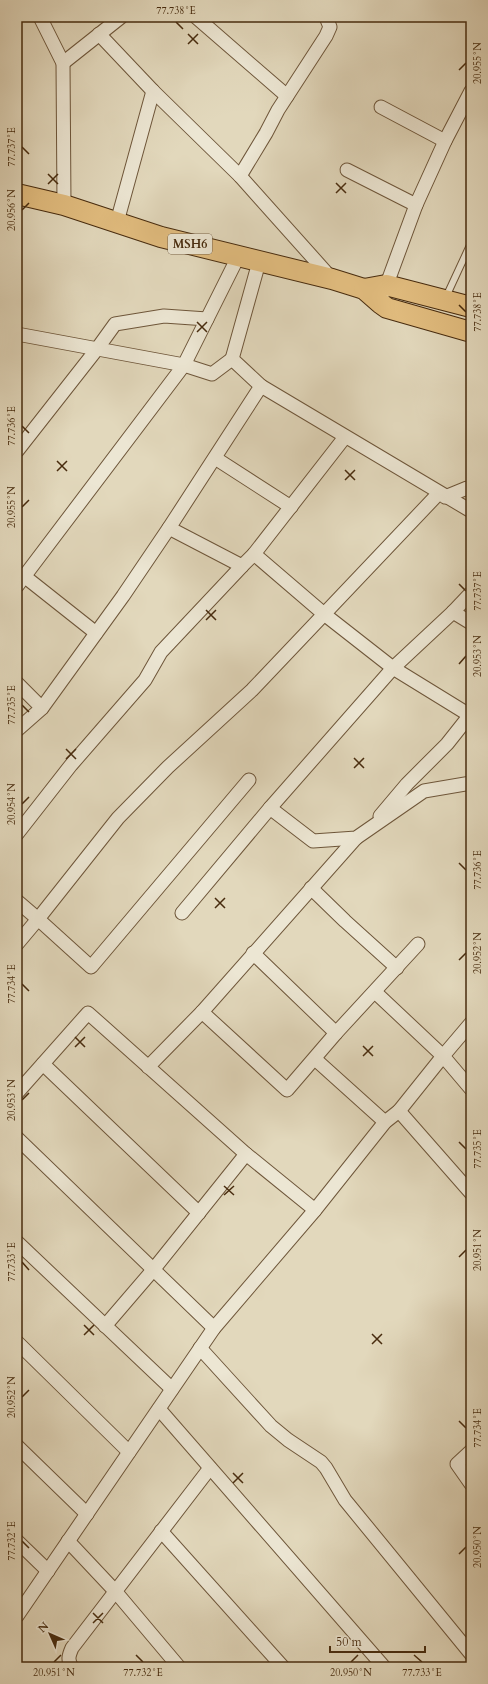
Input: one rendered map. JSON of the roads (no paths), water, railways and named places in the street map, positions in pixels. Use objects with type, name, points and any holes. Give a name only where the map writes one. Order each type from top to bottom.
[{"type":"main road","name":"MSH6","points":[[17,194],[64,205],[161,237],[332,279],[364,289],[387,308],[471,332]]},
{"type":"main road","name":"MSH6","points":[[364,289],[386,285],[471,307]]},
{"type":"street","points":[[40,17],[64,63],[64,205]]},
{"type":"street","points":[[64,63],[120,17]]},
{"type":"street","points":[[196,17],[287,96]]},
{"type":"street","points":[[240,176],[287,96],[326,36],[330,27],[326,17]]},
{"type":"street","points":[[99,34],[153,91],[240,176],[332,279]]},
{"type":"street","points":[[117,222],[153,91]]},
{"type":"street","points":[[380,303],[416,205],[445,141],[471,91]]},
{"type":"street","points":[[381,107],[445,141]]},
{"type":"street","points":[[347,170],[416,205]]},
{"type":"street","points":[[96,633],[21,581],[184,365],[238,256]]},
{"type":"street","points":[[17,334],[184,365],[212,374],[232,358],[259,262]]},
{"type":"street","points":[[17,451],[115,324],[164,316],[207,319]]},
{"type":"street","points":[[232,358],[261,386],[471,511]]},
{"type":"street","points":[[17,730],[42,708],[96,633],[169,528],[261,386]]},
{"type":"street","points":[[17,834],[71,765],[145,680],[161,652],[254,554],[345,437]]},
{"type":"street","points":[[214,458],[291,508]]},
{"type":"street","points":[[17,944],[118,818],[168,767],[252,690],[324,614],[442,495],[467,488],[471,489]]},
{"type":"street","points":[[169,528],[242,566]]},
{"type":"street","points":[[254,554],[324,614],[393,668],[470,715],[447,744],[390,803],[371,826]]},
{"type":"street","points":[[182,913],[270,808],[393,668],[453,612],[471,593]]},
{"type":"street","points":[[453,612],[471,623]]},
{"type":"street","points":[[17,683],[42,708]]},
{"type":"street","points":[[17,901],[91,967],[249,780]]},
{"type":"street","points":[[148,1067],[202,1012],[356,838],[371,826],[424,791],[471,783]]},
{"type":"street","points":[[270,808],[313,841],[356,838]]},
{"type":"street","points":[[311,888],[345,922],[397,968]]},
{"type":"street","points":[[202,1012],[287,1090],[336,1033],[418,944]]},
{"type":"street","points":[[254,953],[336,1033]]},
{"type":"street","points":[[375,992],[443,1056],[471,1089]]},
{"type":"street","points":[[17,1093],[88,1013],[246,1154],[315,1210]]},
{"type":"street","points":[[17,1616],[214,1328],[315,1210],[385,1122],[399,1111],[471,1023]]},
{"type":"street","points":[[315,1059],[385,1122]]},
{"type":"street","points":[[43,1064],[199,1213]]},
{"type":"street","points":[[399,1111],[471,1193]]},
{"type":"street","points":[[17,1138],[214,1328]]},
{"type":"street","points":[[105,1326],[153,1270],[246,1154]]},
{"type":"street","points":[[17,1242],[172,1389]]},
{"type":"street","points":[[17,1342],[129,1452]]},
{"type":"street","points":[[200,1348],[271,1426],[288,1440],[321,1462],[345,1500],[471,1654]]},
{"type":"street","points":[[159,1409],[384,1667]]},
{"type":"street","points":[[17,1446],[87,1514]]},
{"type":"street","points":[[471,1451],[457,1464],[471,1484]]},
{"type":"street","points":[[72,1667],[69,1663],[68,1656],[72,1648],[210,1468]]},
{"type":"street","points":[[161,1531],[283,1667]]},
{"type":"street","points":[[17,1541],[48,1571]]},
{"type":"street","points":[[68,1541],[115,1592],[179,1667]]},
{"type":"lane","points":[[445,300],[471,243]]}]
